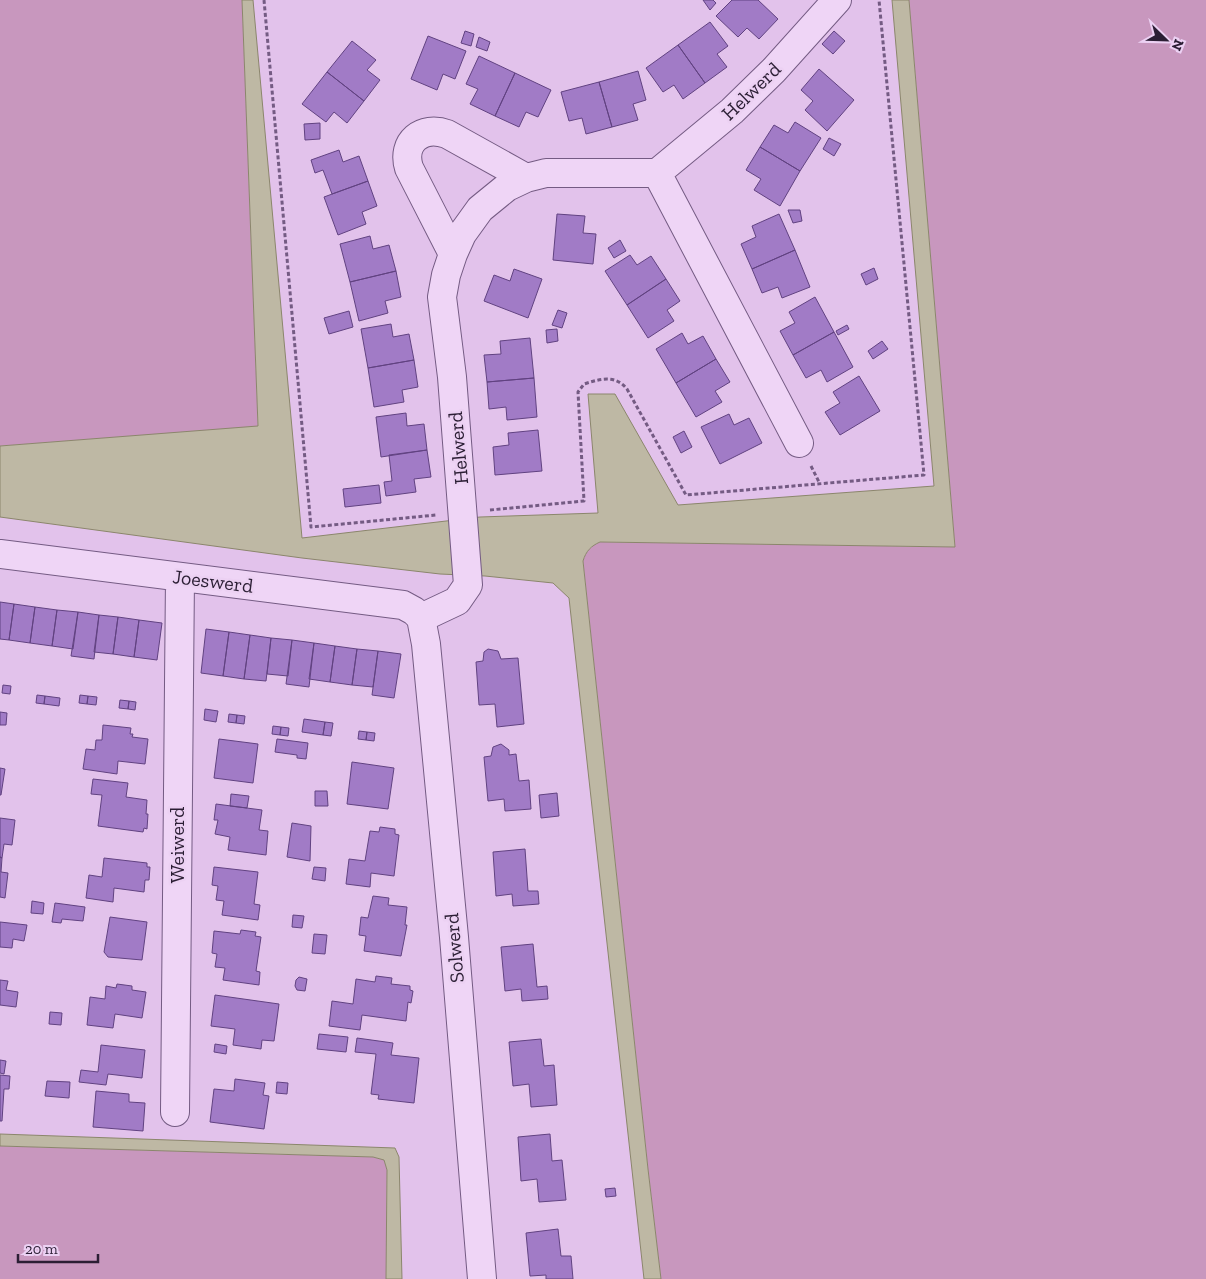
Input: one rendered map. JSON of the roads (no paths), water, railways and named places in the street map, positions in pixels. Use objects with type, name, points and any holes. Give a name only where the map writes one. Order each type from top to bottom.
[{"type":"street","name":"Helwerd","points":[[421,618],[457,601],[468,586],[464,512],[452,376],[442,297],[446,275],[453,254],[466,228],[480,209],[507,187],[526,178],[546,173],[657,173],[732,111],[774,70],[837,0]]},
{"type":"street","points":[[453,254],[410,168],[408,155],[412,142],[419,135],[438,131],[447,134],[526,178]]},
{"type":"street","points":[[657,173],[804,453]]},
{"type":"street","name":"Joeswerd","points":[[0,554],[403,605],[414,610],[421,618]]},
{"type":"street","name":"Weiwerd","points":[[175,1112],[180,577]]},
{"type":"street","name":"Solwerd","points":[[421,618],[426,644],[453,928],[482,1279]]}]
